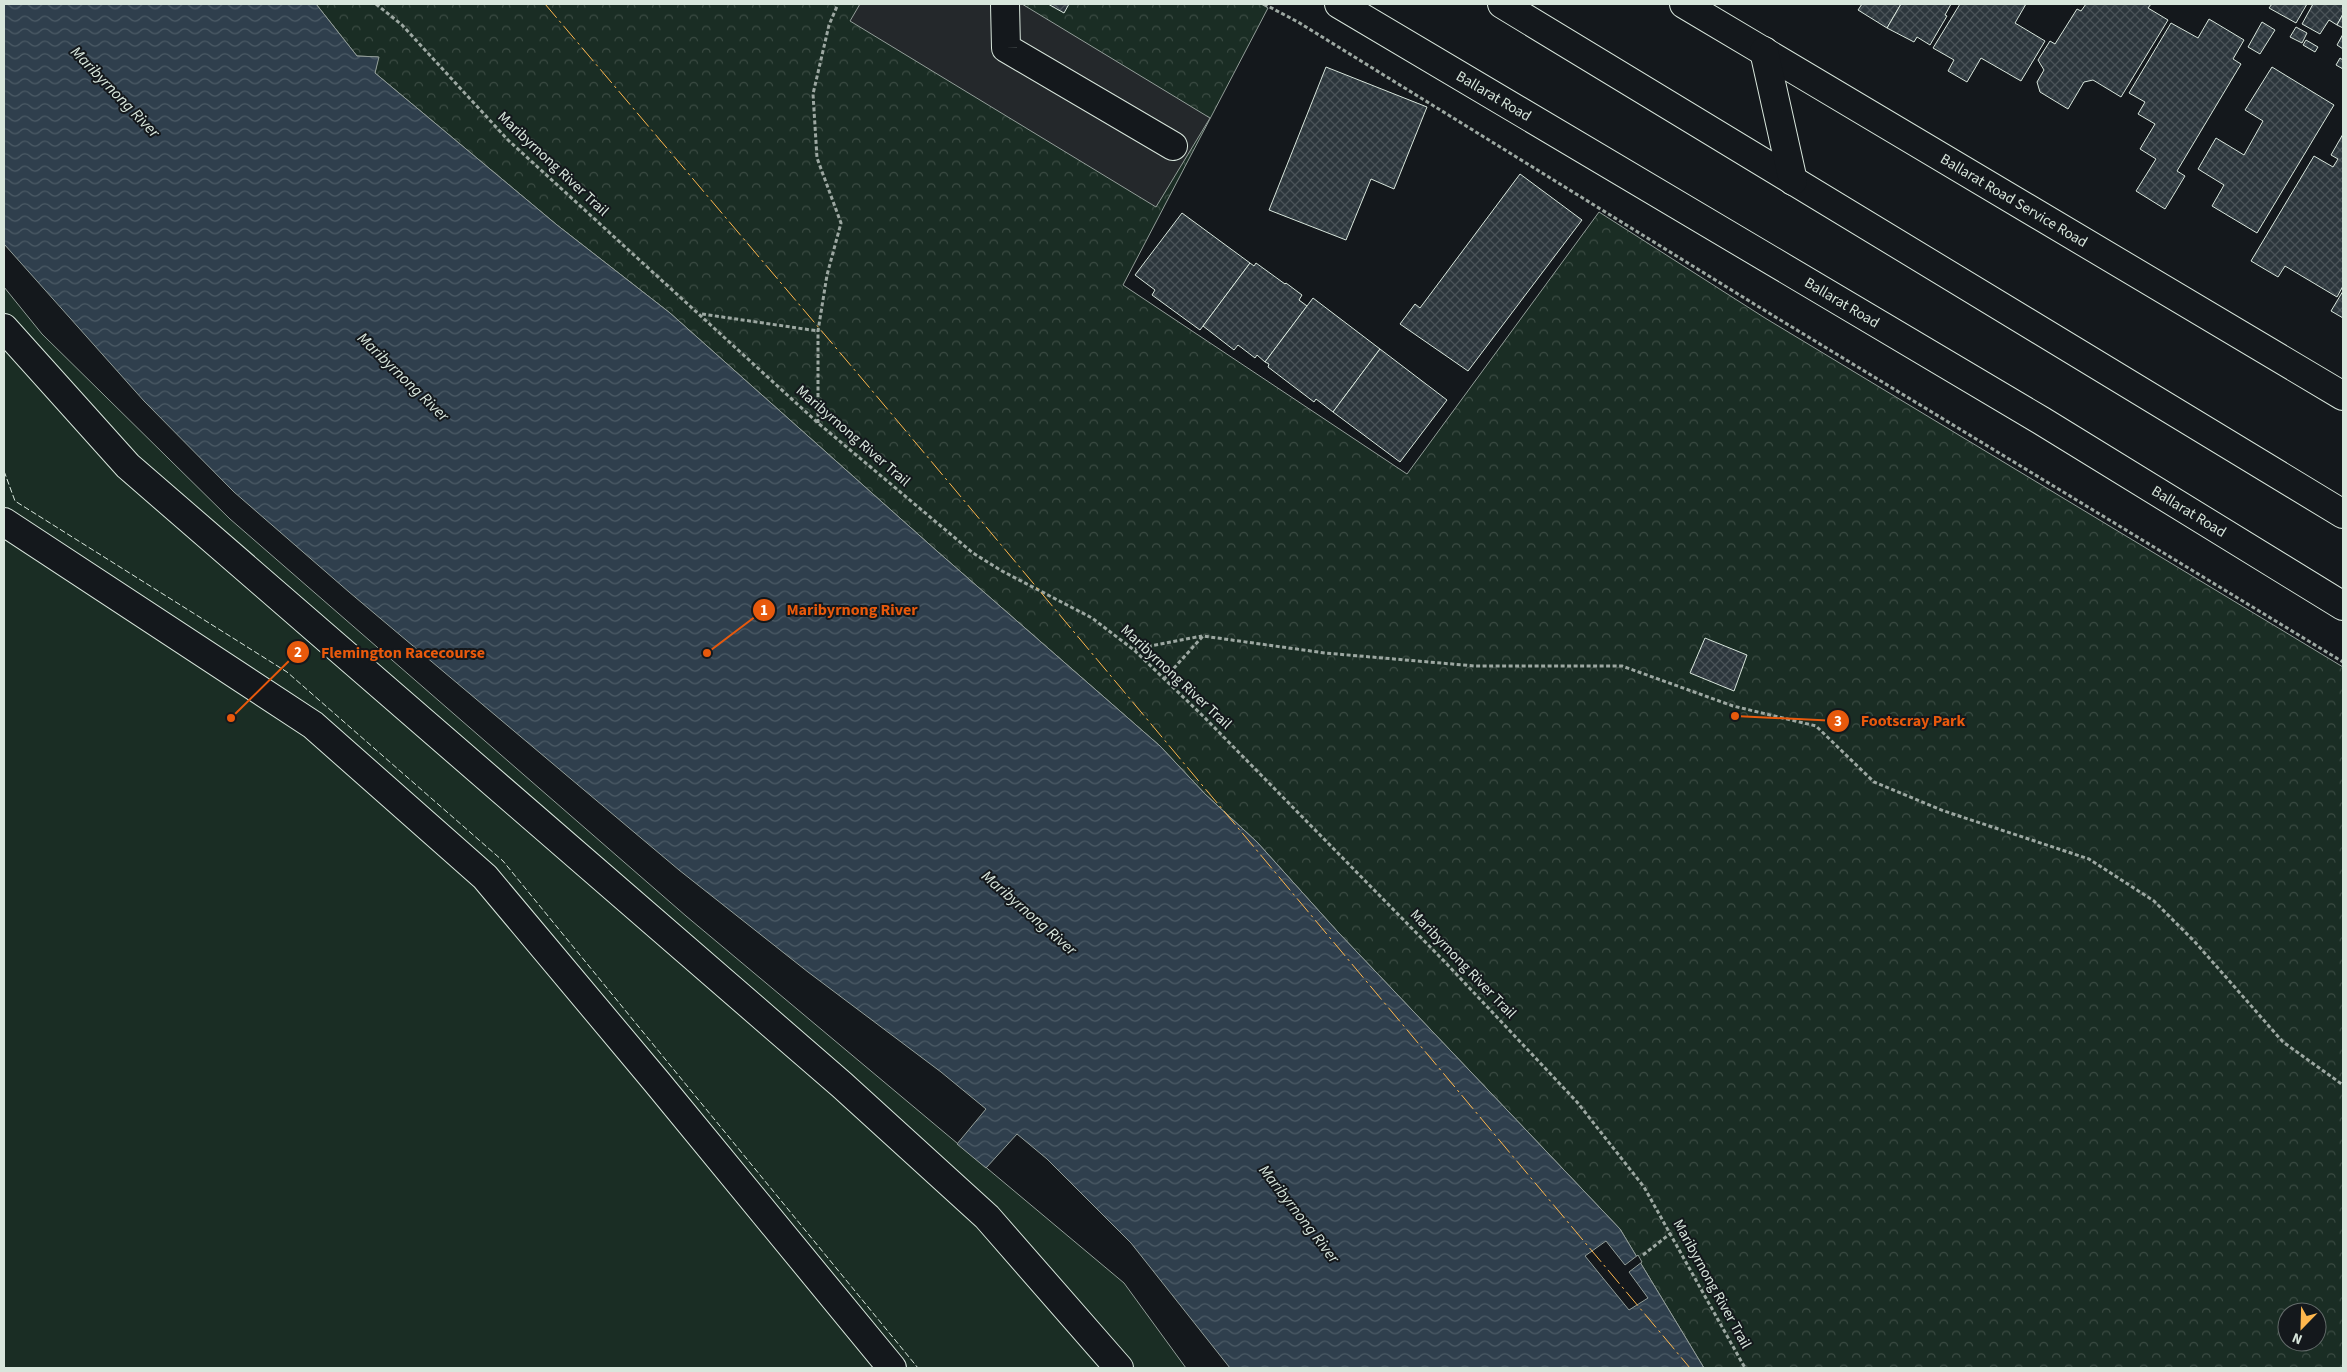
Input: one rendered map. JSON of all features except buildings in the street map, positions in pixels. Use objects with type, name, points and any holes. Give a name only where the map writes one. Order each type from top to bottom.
[{"type":"main road","points":[[1006,4],[1006,48],[1173,146]]},
{"type":"main road","name":"Ballarat Road","points":[[1339,4],[2033,416],[2343,606]]},
{"type":"main road","points":[[1502,4],[2343,514]]},
{"type":"main road","name":"Ballarat Road Service Road","points":[[1684,4],[2343,396]]},
{"type":"main road","points":[[1764,51],[1793,181]]},
{"type":"main road","points":[[4,328],[128,466],[842,1085],[987,1217],[1119,1368]]},
{"type":"main road","points":[[4,522],[313,725],[485,877],[663,1089],[892,1368]]},
{"type":"path","name":"Maribyrnong River Trail","points":[[376,4],[402,25],[508,140],[701,314],[818,423],[973,552],[1002,571],[1092,618],[1134,650],[1165,678],[1509,1028],[1576,1102],[1644,1187],[1745,1368]]},
{"type":"path","points":[[818,423],[818,331],[827,275],[841,224],[817,158],[813,94],[829,25],[838,4]]},
{"type":"path","points":[[1264,4],[1298,22],[2343,662]]},
{"type":"path","points":[[701,314],[818,331]]},
{"type":"path","points":[[1165,678],[1203,636]]},
{"type":"path","points":[[1134,650],[1203,636],[1325,653],[1475,666],[1622,666],[1733,706],[1816,726],[1874,782],[1944,812],[2089,859],[2154,901],[2195,942],[2283,1042],[2343,1085]]},
{"type":"path","points":[[1643,1255],[1671,1233]]},
{"type":"green space","points":[[316,4],[1261,4],[1268,8],[1123,285],[1407,474],[1599,212],[1765,318],[2343,667],[2343,1368],[1704,1368],[1620,1229],[1337,931],[1257,842],[1205,794],[1160,746],[938,552],[670,313],[557,225],[375,73],[378,57],[357,56]]},
{"type":"green space","points":[[4,287],[42,334],[230,519],[686,916],[1124,1283],[1186,1368],[4,1368]]},
{"type":"shaded area","points":[[860,4],[1022,4],[1210,118],[1156,207],[850,21]]},
{"type":"water","points":[[4,4],[316,4],[357,56],[379,57],[375,73],[557,225],[670,313],[938,552],[1160,746],[1205,794],[1257,842],[1337,931],[1620,1229],[1704,1368],[1230,1368],[1131,1243],[1047,1159],[1017,1134],[986,1168],[957,1144],[986,1109],[941,1072],[808,972],[679,870],[349,592],[234,492],[144,401],[4,244]]},
{"type":"pier","points":[[1606,1241],[1625,1265],[1638,1255],[1642,1262],[1629,1272],[1648,1298],[1629,1310],[1585,1256]]},
{"type":"fence","points":[[4,471],[15,501],[287,672],[503,861],[918,1368]]},
{"type":"power","points":[[545,4],[869,387],[1690,1368]]},
{"type":"place","name":"Maribyrnong River","points":[[707,653]]},
{"type":"place","name":"Footscray Park","points":[[1735,716]]},
{"type":"place","name":"Flemington Racecourse","points":[[231,718]]}]
